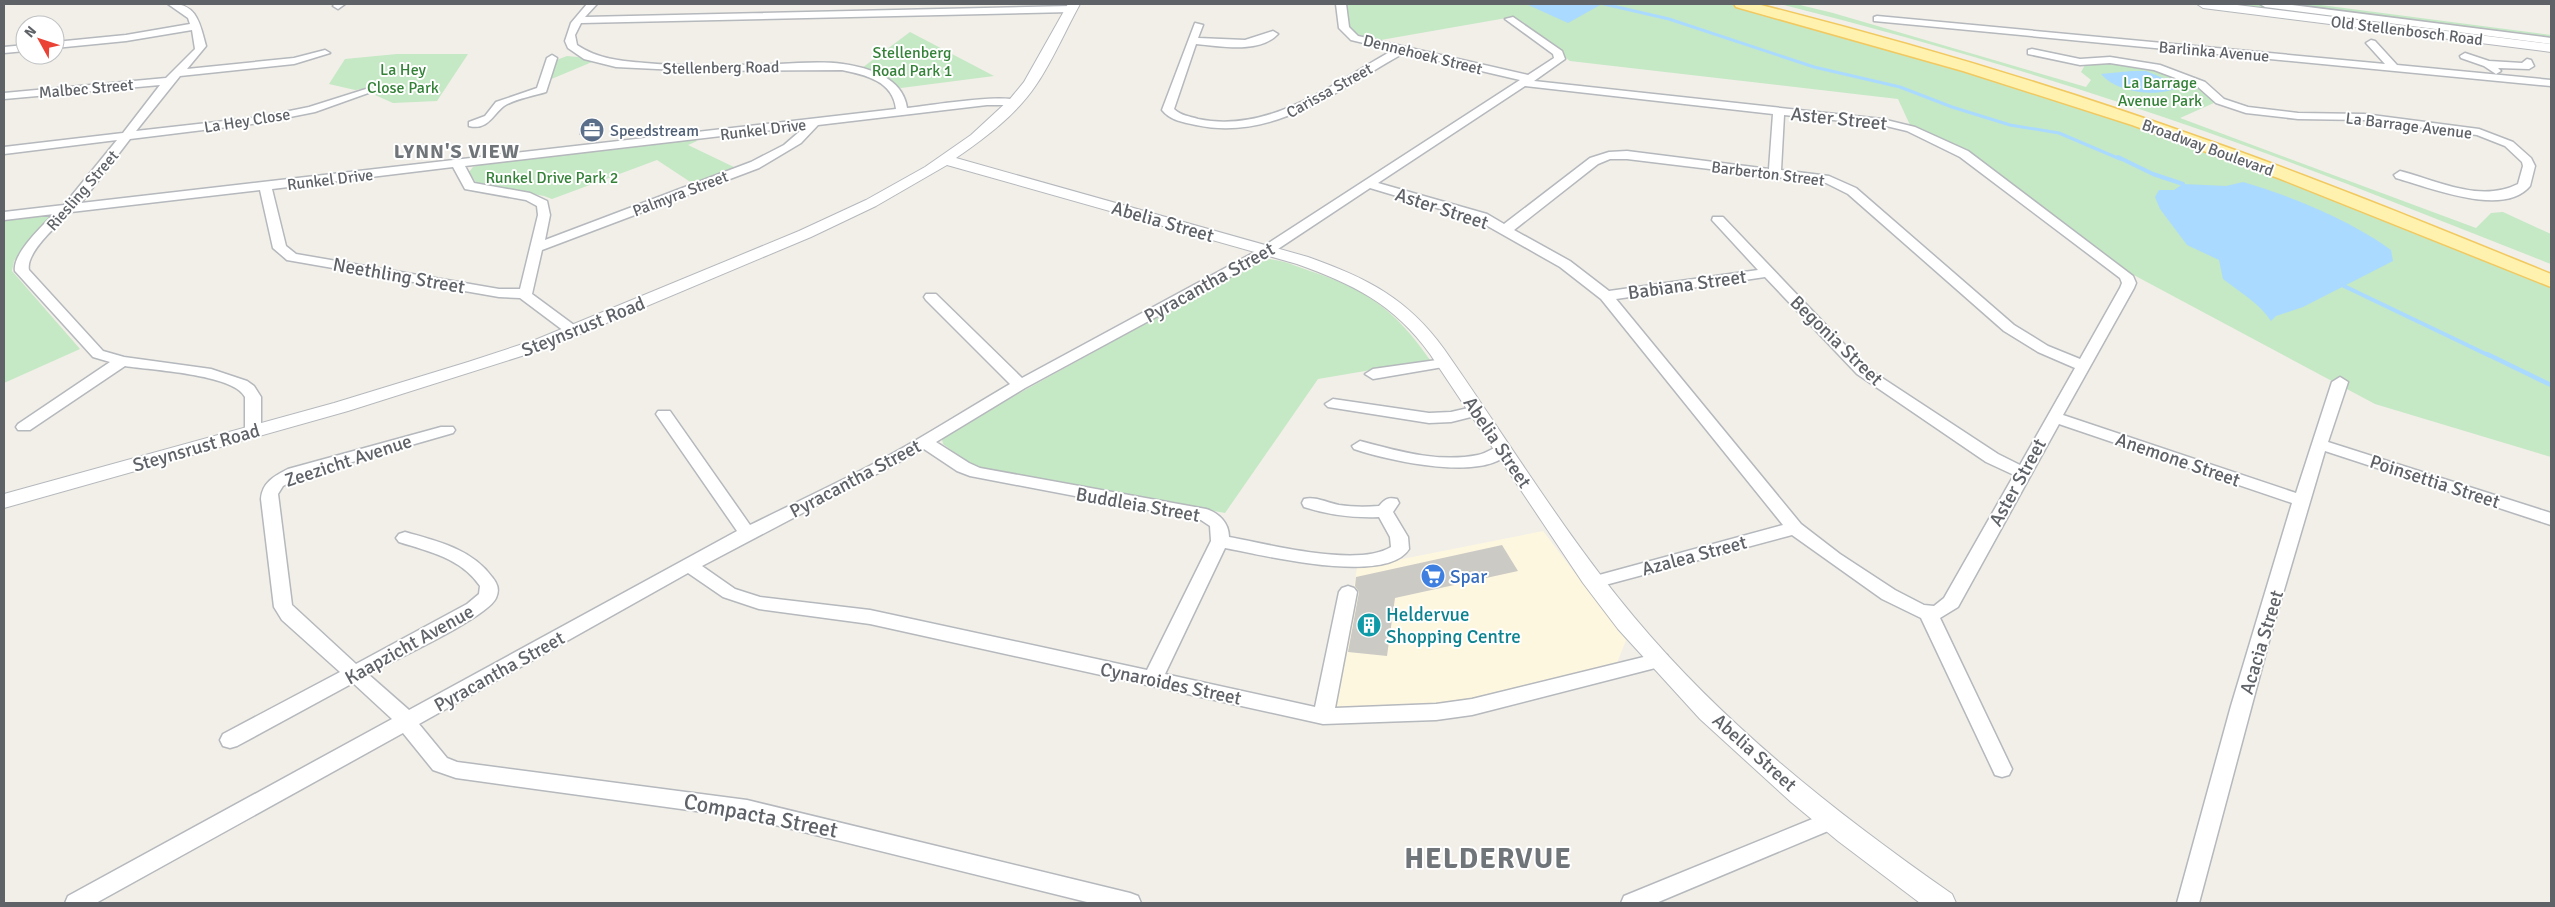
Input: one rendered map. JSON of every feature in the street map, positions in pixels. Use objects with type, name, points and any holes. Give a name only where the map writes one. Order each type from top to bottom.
[{"type":"main road","name":"Broadway Boulevard","points":[[1741,4],[1955,62],[2127,118],[2333,193],[2551,280]]},
{"type":"main road","name":"Broadway Boulevard","points":[[1768,4],[1953,53],[2118,106],[2330,182],[2551,269]]},
{"type":"street","points":[[65,44],[119,39],[196,26],[190,14],[173,4]]},
{"type":"street","points":[[473,124],[489,118],[500,104],[542,90],[571,46],[571,34],[578,20],[592,4]]},
{"type":"street","points":[[850,4],[863,14]]},
{"type":"street","name":"Dennehoek Street","points":[[1341,4],[1344,28],[1348,33],[1361,40],[1526,81]]},
{"type":"street","name":"Old Stellenbosch Road","points":[[2203,4],[2551,48]]},
{"type":"street","points":[[2265,4],[2551,40]]},
{"type":"street","points":[[578,20],[863,14],[1073,6]]},
{"type":"street","name":"Steynsrust Road","points":[[4,501],[468,368],[573,331],[845,216],[901,187],[946,160],[984,131],[1015,102],[1030,84],[1073,6]]},
{"type":"street","name":"Pyracantha Street","points":[[76,903],[747,533],[840,488],[925,442],[953,423],[1020,385],[1267,250],[1561,57],[1510,19]]},
{"type":"street","name":"Barlinka Avenue","points":[[1877,19],[2551,83]]},
{"type":"street","name":"Carissa Street","points":[[1198,25],[1168,110],[1172,115],[1181,118],[1224,125],[1263,121],[1284,115],[1401,50]]},
{"type":"street","name":"Riesling Street","points":[[196,26],[201,46],[199,50],[173,77],[76,201],[27,253],[21,266],[22,271],[92,350],[106,358],[211,374],[242,384],[249,389],[253,398],[254,430]]},
{"type":"street","points":[[1193,41],[1253,43],[1264,40],[1273,34]]},
{"type":"street","points":[[2093,39],[2099,52],[2110,60]]},
{"type":"street","points":[[2371,43],[2394,68]]},
{"type":"street","name":"La Barrage Avenue","points":[[2032,52],[2080,62],[2110,60],[2139,64],[2171,72],[2204,86],[2220,101],[2246,110],[2298,116],[2360,116],[2474,131],[2509,144],[2529,166],[2524,186],[2496,197],[2469,194],[2400,175]]},
{"type":"street","name":"Malbec Street","points":[[4,96],[173,77],[283,62],[325,53]]},
{"type":"street","points":[[537,62],[564,55]]},
{"type":"street","name":"Stellenberg Road","points":[[564,55],[630,67],[830,66],[848,68],[862,71],[892,86],[899,96],[902,112]]},
{"type":"street","points":[[2465,56],[2488,64],[2529,66],[2527,62]]},
{"type":"street","points":[[2488,64],[2502,78]]},
{"type":"street","name":"Aster Street","points":[[1368,184],[1466,211],[1505,230],[1565,264],[1606,296],[1795,528],[1896,599],[1929,614],[1944,609],[1951,602],[2129,282],[2120,270],[1971,158],[1944,142],[1911,129],[1891,123],[1779,112],[1526,81]]},
{"type":"street","name":"La Hey Close","points":[[4,150],[126,137],[282,116],[323,106],[366,92]]},
{"type":"street","name":"Runkel Drive","points":[[4,216],[998,101],[1015,102]]},
{"type":"street","points":[[1776,173],[1779,112]]},
{"type":"street","name":"Palmyra Street","points":[[537,247],[755,165],[788,146],[808,131],[814,123]]},
{"type":"street","name":"Barberton Street","points":[[1505,230],[1594,161],[1608,156],[1627,156],[1818,178],[1846,186],[2009,328],[2043,349],[2083,366]]},
{"type":"street","name":"Abelia Street","points":[[946,160],[1267,250],[1324,269],[1375,292],[1399,308],[1415,324],[1444,362],[1594,582],[1660,660],[1762,761],[1832,820],[1942,903]]},
{"type":"street","points":[[458,164],[469,186],[530,197],[544,204],[526,295],[573,331]]},
{"type":"street","name":"Neethling Street","points":[[265,187],[280,248],[292,256],[488,291],[526,295]]},
{"type":"street","name":"Begonia Street","points":[[1718,220],[1873,380],[1992,458],[2022,472]]},
{"type":"street","name":"Babiana Street","points":[[1606,296],[1768,273]]},
{"type":"street","points":[[930,297],[1020,385]]},
{"type":"street","points":[[24,428],[122,361]]},
{"type":"street","points":[[1373,374],[1410,374],[1444,362]]},
{"type":"street","name":"Acacia Street","points":[[2188,903],[2222,774],[2319,444],[2340,382]]},
{"type":"street","points":[[1333,404],[1429,418],[1451,417],[1477,411]]},
{"type":"street","points":[[664,414],[747,533]]},
{"type":"street","name":"Anemone Street","points":[[2053,417],[2302,501]]},
{"type":"street","name":"Zeezicht Avenue","points":[[407,722],[303,628],[283,606],[280,594],[269,491],[281,479],[294,474],[447,430]]},
{"type":"street","name":"Buddleia Street","points":[[925,442],[963,467],[991,476],[1206,515],[1218,524],[1222,534],[1220,541],[1152,678]]},
{"type":"street","name":"Poinsettia Street","points":[[2319,444],[2551,519]]},
{"type":"street","points":[[1360,446],[1401,458],[1449,461],[1479,460],[1503,450]]},
{"type":"street","points":[[1220,541],[1347,562],[1379,560],[1397,552],[1400,544],[1387,507],[1350,513],[1336,512],[1310,502]]},
{"type":"street","name":"Azalea Street","points":[[1594,582],[1795,528]]},
{"type":"street","name":"Kaapzicht Avenue","points":[[230,740],[474,609],[488,596],[489,586],[470,562],[461,557],[405,538]]},
{"type":"street","name":"Cynaroides Street","points":[[690,566],[730,593],[751,600],[870,617],[1323,716],[1436,712],[1472,707],[1660,660]]},
{"type":"street","points":[[1323,716],[1348,592]]},
{"type":"street","points":[[1929,614],[2002,769]]},
{"type":"street","name":"Compacta Street","points":[[407,722],[428,752],[440,764],[456,770],[747,809],[1130,903]]},
{"type":"street","points":[[1632,903],[1832,820]]},
{"type":"shaded area","points":[[1543,531],[1626,640],[1617,663],[1454,702],[1335,707],[1357,568]]},
{"type":"green space","points":[[1345,4],[1729,4],[1818,27],[2077,105],[2301,186],[2551,286],[2551,457],[2375,404],[2130,273],[1959,146],[1910,125],[1898,99],[1570,61],[1512,17],[1375,41],[1358,36],[1348,28]]},
{"type":"green space","name":"La Barrage Avenue Park","points":[[1780,4],[1796,4],[1833,13],[2086,87],[2091,80],[2081,72],[2085,65],[2110,63],[2146,67],[2195,83],[2216,102],[2180,118],[2476,228],[2491,213],[2503,212],[2551,234],[2551,264],[2291,163],[2151,113],[1993,63],[1887,32]]},
{"type":"green space","points":[[2218,4],[2313,4],[2551,35],[2551,47]]},
{"type":"green space","name":"Stellenberg Road Park 1","points":[[910,32],[994,76],[901,88],[862,68]]},
{"type":"green space","name":"La Hey Close Park","points":[[397,54],[468,54],[437,101],[393,103],[375,95],[380,91],[377,87],[355,90],[329,84],[345,59]]},
{"type":"green space","points":[[567,56],[578,57],[592,62],[549,80],[554,61]]},
{"type":"green space","name":"Runkel Drive Park 2","points":[[694,139],[697,141],[688,145],[738,169],[695,185],[657,160],[552,199],[477,184],[469,172],[473,167],[483,164]]},
{"type":"green space","points":[[45,215],[50,218],[14,261],[12,271],[80,349],[4,383],[4,219]]},
{"type":"green space","points":[[1266,259],[1294,265],[1330,278],[1364,294],[1379,304],[1405,328],[1430,360],[1318,379],[1225,513],[982,468],[969,463],[943,444],[942,439],[949,432],[1257,262]]},
{"type":"water","points":[[1526,4],[1602,4],[1568,23]]},
{"type":"water","points":[[2146,71],[2182,86],[2162,92],[2140,92],[2118,86],[2108,81],[2101,74]]},
{"type":"water","points":[[2243,182],[2320,210],[2358,229],[2391,250],[2393,261],[2303,307],[2276,316],[2271,321],[2255,303],[2223,279],[2219,260],[2187,245],[2160,209],[2155,197],[2159,190],[2174,190],[2183,184],[2226,186]]},
{"type":"building","name":"Speedstream","points":[[595,121],[592,134],[579,135],[581,123]]},
{"type":"building","name":"Heldervue Shopping Centre","points":[[1502,545],[1518,571],[1395,598],[1387,656],[1348,652],[1359,592],[1355,586],[1356,577]]},
{"type":"waterway","points":[[1604,4],[1669,19],[1814,67],[1900,87],[1952,107],[2010,125],[2059,133],[2120,159]]},
{"type":"waterway","points":[[2118,157],[2153,174],[2183,184]]},
{"type":"waterway","points":[[2344,286],[2490,356]]},
{"type":"waterway","points":[[2487,354],[2551,385]]},
{"type":"place","name":"Speedstream","points":[[592,130]]},
{"type":"place","name":"Spar","points":[[1433,576]]},
{"type":"place","name":"Heldervue Shopping Centre","points":[[1369,625]]},
{"type":"district","name":"LYNN'S VIEW","points":[[457,151]]},
{"type":"district","name":"HELDERVUE","points":[[1488,858]]}]
